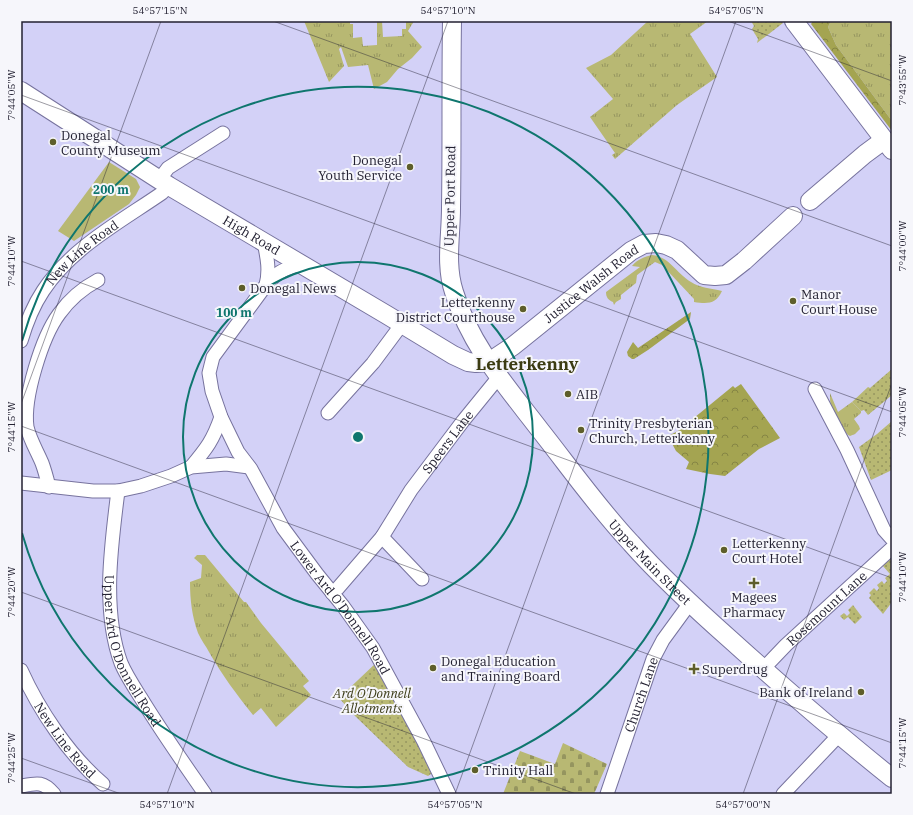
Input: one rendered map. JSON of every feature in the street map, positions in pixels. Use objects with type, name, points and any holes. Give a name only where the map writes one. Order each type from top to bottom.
[{"type":"street","name":"Upper Port Road","points":[[452,21],[450,277],[461,313],[489,362]]},
{"type":"street","points":[[794,21],[888,145],[865,154],[810,201]]},
{"type":"street","name":"High Road","points":[[21,91],[164,183],[458,358],[476,363],[489,362]]},
{"type":"street","name":"New Line Road","points":[[21,341],[42,292],[66,263],[93,240],[162,193],[168,168],[223,133]]},
{"type":"street","name":"Justice Walsh Road","points":[[489,362],[513,346],[631,251],[644,244],[656,243],[677,250],[704,275],[726,275],[744,261],[793,216]]},
{"type":"street","points":[[264,242],[268,265],[266,285]]},
{"type":"street","name":"Lower Ard O'Donnell Road","points":[[300,264],[276,274],[266,285],[213,357],[209,373],[212,391],[220,417],[238,452],[249,467],[283,528],[373,648],[424,742],[449,794]]},
{"type":"street","points":[[49,487],[42,463],[30,437],[27,426],[27,409],[30,389],[35,368],[52,323],[74,296],[89,284],[98,280]]},
{"type":"street","points":[[328,413],[373,363],[402,324]]},
{"type":"street","name":"Upper Main Street","points":[[489,362],[498,378],[518,400],[607,516],[632,545],[690,603],[763,669],[839,735],[892,778]]},
{"type":"street","name":"Speers Lane","points":[[332,593],[382,537],[400,507],[463,421],[498,378]]},
{"type":"street","points":[[815,389],[847,450],[884,530],[892,539]]},
{"type":"street","points":[[191,467],[208,446],[215,434],[220,417]]},
{"type":"street","points":[[21,483],[93,491],[118,491],[141,486],[172,476],[191,467],[226,464],[249,467]]},
{"type":"street","name":"Upper Ard O'Donnell Road","points":[[118,491],[109,594],[113,633],[122,664],[144,703],[205,794]]},
{"type":"street","points":[[382,537],[422,579]]},
{"type":"street","name":"Rosemount Lane","points":[[763,669],[786,645],[892,548]]},
{"type":"street","name":"Church Lane","points":[[606,794],[653,659],[662,640],[690,603]]},
{"type":"street","name":"New Line Road","points":[[21,670],[30,691],[52,724],[87,770],[103,784]]},
{"type":"street","points":[[783,794],[839,735]]},
{"type":"street","points":[[21,786],[42,784],[48,787],[54,794]]},
{"type":"green space","points":[[304,21],[350,21],[350,24],[353,24],[353,38],[362,37],[363,46],[377,45],[377,21],[382,21],[383,37],[402,36],[402,29],[406,29],[406,21],[414,21],[408,31],[422,47],[412,58],[398,69],[387,82],[374,89],[368,65],[348,67],[341,47],[339,49],[344,66],[329,82]]},
{"type":"green space","points":[[648,21],[708,21],[690,34],[717,77],[677,105],[615,159],[612,155],[615,153],[590,117],[613,99],[586,68],[611,55]]},
{"type":"green space","points":[[751,21],[781,21],[783,23],[757,43],[758,39],[752,29],[754,26]]},
{"type":"green space","points":[[813,21],[831,21],[828,27],[836,45],[892,121],[892,131],[811,24]]},
{"type":"green space","points":[[831,21],[892,21],[892,121],[836,45],[828,27]]},
{"type":"green space","points":[[884,21],[892,21],[892,41],[880,24]]},
{"type":"green space","points":[[109,162],[136,179],[140,187],[129,204],[74,241],[58,231]]},
{"type":"green space","points":[[652,255],[664,259],[694,284],[722,291],[720,295],[711,302],[694,302],[694,299],[662,265],[655,262],[637,275],[636,283],[621,295],[621,299],[614,305],[606,295],[606,292],[640,267],[632,266],[644,258]]},
{"type":"green space","points":[[691,312],[690,319],[648,350],[634,359],[628,356],[627,352],[633,342],[638,348]]},
{"type":"green space","points":[[892,369],[892,395],[868,415],[864,410],[861,411],[852,402],[868,387],[870,388]]},
{"type":"green space","points":[[741,384],[780,438],[759,449],[725,476],[686,469],[689,462],[676,451],[668,436],[678,431],[733,386],[735,388]]},
{"type":"green space","points":[[830,393],[838,412],[852,402],[861,411],[861,413],[854,419],[860,429],[855,434],[850,436],[842,427],[831,406]]},
{"type":"green space","points":[[892,421],[892,470],[871,480],[859,447]]},
{"type":"green space","points":[[197,555],[205,555],[244,602],[246,602],[261,623],[309,681],[303,686],[311,695],[276,727],[261,708],[253,715],[224,677],[198,633],[194,620],[190,595],[190,582],[201,578],[202,565],[194,558]]},
{"type":"green space","points":[[892,555],[892,589],[890,591],[892,593],[892,602],[883,614],[869,598],[871,595],[869,593],[874,588],[877,591],[879,588],[877,585],[882,581],[884,584],[887,581],[885,578],[890,574],[882,565]]},
{"type":"green space","points":[[853,605],[862,617],[855,624],[848,617],[844,620],[840,616],[844,613],[847,616],[850,613],[848,610]]},
{"type":"green space","name":"Ard O'Donnell Allotments","points":[[377,662],[434,772],[428,776],[408,767],[355,716],[339,698]]},
{"type":"green space","points":[[563,743],[607,764],[594,794],[503,794],[520,751],[555,764]]},
{"type":"place","name":"Donegal County Museum","points":[[53,142]]},
{"type":"place","name":"Donegal Youth Service","points":[[410,167]]},
{"type":"place","name":"Donegal News","points":[[242,288]]},
{"type":"place","name":"Manor Court House","points":[[793,301]]},
{"type":"place","name":"Letterkenny District Courthouse","points":[[523,309]]},
{"type":"place","name":"AIB","points":[[568,394]]},
{"type":"place","name":"Trinity Presbyterian Church, Letterkenny","points":[[581,430]]},
{"type":"place","name":"Letterkenny Court Hotel","points":[[724,550]]},
{"type":"place","name":"Magees Pharmacy","points":[[754,583]]},
{"type":"place","name":"Donegal Education and Training Board","points":[[433,668]]},
{"type":"place","name":"Superdrug","points":[[694,669]]},
{"type":"place","name":"Bank of Ireland","points":[[861,692]]},
{"type":"place","name":"Trinity Hall","points":[[475,770]]},
{"type":"district","name":"Letterkenny","points":[[527,364]]}]
